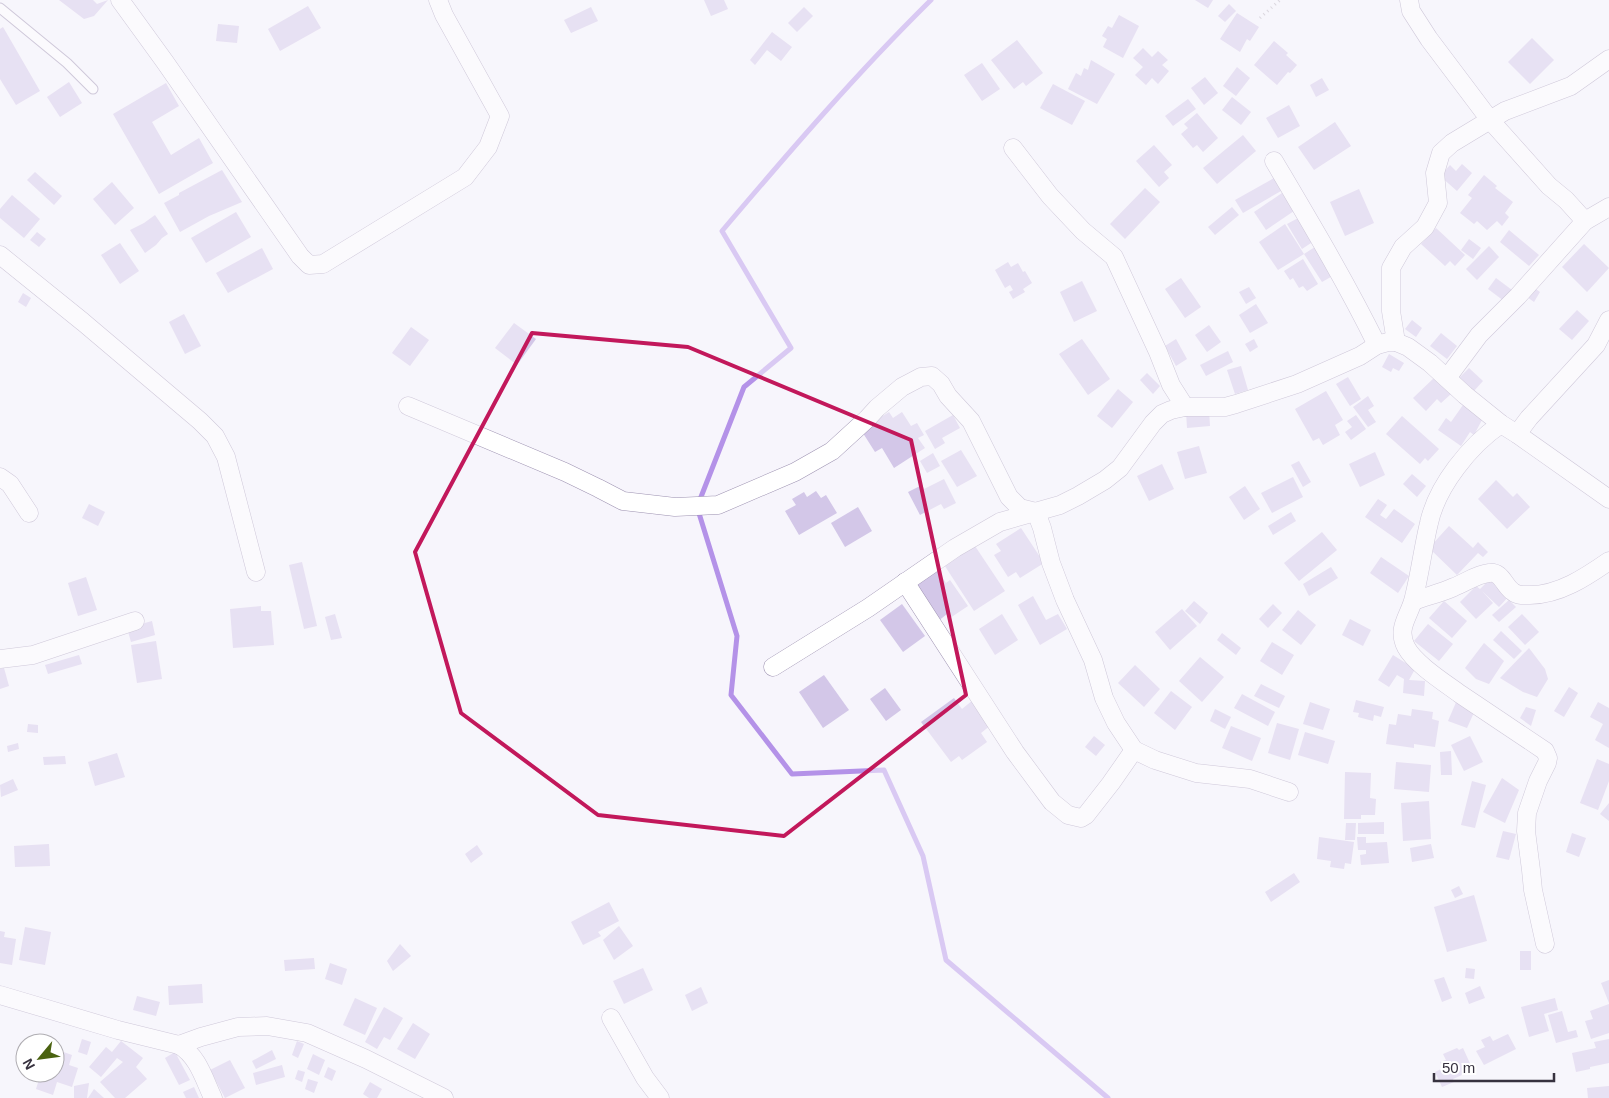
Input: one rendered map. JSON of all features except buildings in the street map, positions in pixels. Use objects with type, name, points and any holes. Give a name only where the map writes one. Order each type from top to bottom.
[{"type":"street","points":[[120,0],[300,256],[309,265],[323,264],[465,177],[488,148],[500,116],[444,15],[438,0]]},
{"type":"street","points":[[1409,0],[1411,11],[1429,38],[1490,120],[1549,186],[1566,200],[1585,221]]},
{"type":"street","points":[[1396,342],[1391,311],[1391,268],[1403,247],[1425,227],[1438,203],[1435,172],[1441,153],[1452,143],[1506,111],[1571,86],[1609,59]]},
{"type":"street","points":[[1012,148],[1050,196],[1114,258],[1158,352],[1171,385],[1185,407]]},
{"type":"street","points":[[1274,161],[1357,304],[1377,345]]},
{"type":"street","points":[[1447,378],[1479,335],[1524,290],[1585,221],[1609,207]]},
{"type":"street","points":[[0,255],[83,322],[200,421],[215,436],[226,457],[256,572]]},
{"type":"street","points":[[1517,434],[1529,418],[1596,345],[1609,320]]},
{"type":"street","points":[[774,667],[868,608],[955,548],[1000,522],[1014,516],[1060,505],[1105,480],[1120,468],[1153,423],[1162,414],[1185,407],[1225,407],[1236,404],[1297,384],[1360,356],[1377,345],[1388,342],[1396,342],[1408,347],[1501,424],[1609,499]]},
{"type":"street","points":[[408,406],[565,472],[623,501],[675,506],[718,505],[795,472],[832,451],[902,387],[921,378],[932,376],[941,384],[948,396],[971,421],[1009,497],[1020,508],[1036,512]]},
{"type":"street","points":[[1501,424],[1487,434],[1472,450],[1445,484],[1436,499],[1429,522],[1414,601],[1401,630],[1411,655],[1435,676],[1545,752],[1548,758],[1527,814],[1526,831],[1533,890],[1545,944]]},
{"type":"street","points":[[0,477],[10,484],[29,513]]},
{"type":"street","points":[[1036,512],[1051,563],[1065,600],[1093,660],[1104,698],[1116,724],[1134,750],[1155,760],[1196,773],[1250,779],[1289,792]]},
{"type":"street","points":[[1414,601],[1489,573],[1501,577],[1509,589],[1517,595],[1542,595],[1576,582],[1609,561]]},
{"type":"street","points":[[905,582],[1015,752],[1052,802],[1068,815],[1081,818],[1086,815],[1134,750]]},
{"type":"street","points":[[0,660],[33,655],[135,621]]},
{"type":"street","points":[[0,995],[118,1030],[179,1045],[188,1050],[195,1060],[213,1098]]},
{"type":"street","points":[[611,1018],[645,1078],[660,1098]]},
{"type":"street","points":[[179,1045],[238,1027],[267,1026],[307,1033],[366,1059],[444,1098]]},
{"type":"lane","points":[[0,8],[67,63],[93,89]]},
{"type":"path","points":[[1260,18],[1280,0]]},
{"type":"highlighted area","points":[[532,333],[688,347],[911,440],[966,695],[784,836],[598,815],[461,713],[415,552]]},
{"type":"waterway","points":[[699,502],[744,387],[791,348],[722,231],[850,84],[931,0]]},
{"type":"waterway","points":[[698,510],[737,636],[731,695],[792,774],[884,770],[923,856],[946,960],[1108,1098]]}]
